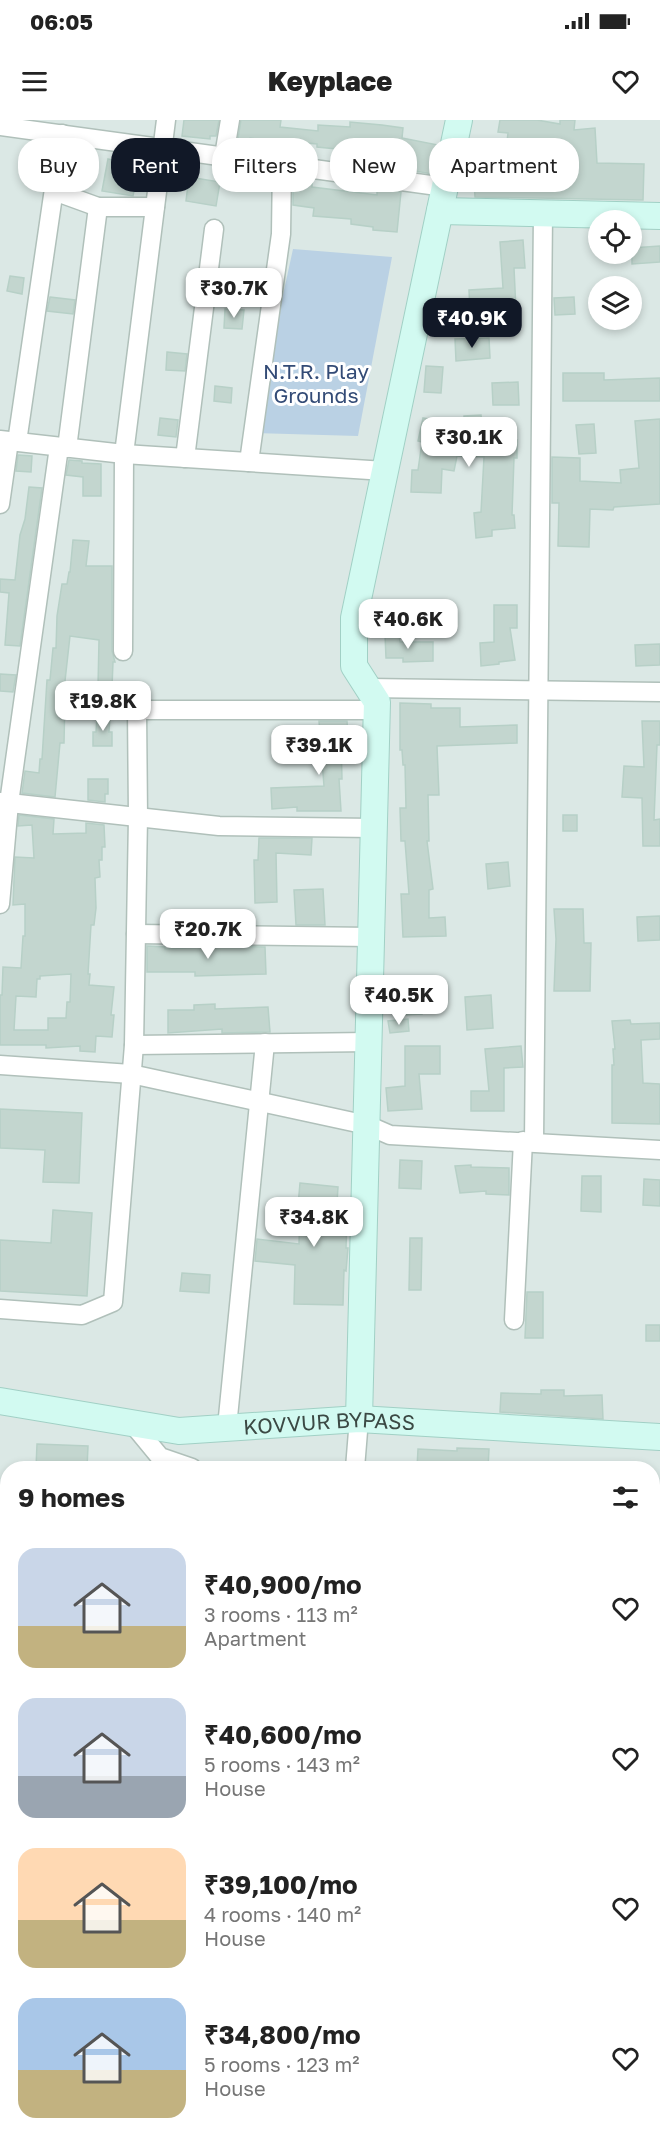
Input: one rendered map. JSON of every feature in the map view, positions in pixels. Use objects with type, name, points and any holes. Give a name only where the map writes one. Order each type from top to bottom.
[{"type":"street","points":[[163,138],[166,120]]},
{"type":"street","points":[[227,138],[230,120]]},
{"type":"street","points":[[356,1461],[359,1419],[374,828],[373,699],[354,666],[354,618],[459,120]]},
{"type":"street","points":[[0,126],[111,141]]},
{"type":"street","points":[[61,138],[62,134]]},
{"type":"street","points":[[318,172],[442,199],[543,213],[660,216]]},
{"type":"street","points":[[0,504],[9,441],[54,192]]},
{"type":"street","points":[[57,192],[98,207],[155,207]]},
{"type":"street","points":[[123,651],[124,454],[157,192]]},
{"type":"street","points":[[249,462],[281,234],[282,192]]},
{"type":"street","points":[[0,904],[5,803],[63,447],[98,207]]},
{"type":"street","points":[[514,1320],[528,1141],[543,213]]},
{"type":"street","points":[[185,458],[213,229]]},
{"type":"street","points":[[9,441],[124,454],[385,471]]},
{"type":"street","points":[[0,1309],[82,1315],[113,1302],[134,1045],[138,817],[137,710],[537,691],[660,692]]},
{"type":"street","points":[[5,803],[219,825],[374,828]]},
{"type":"street","points":[[136,934],[371,937]]},
{"type":"street","points":[[134,1045],[369,1042]]},
{"type":"street","points":[[227,1427],[265,1043]]},
{"type":"street","points":[[0,1065],[130,1074],[367,1125],[390,1135],[660,1150]]},
{"type":"street","name":"KOVVUR BYPASS","points":[[0,1401],[179,1431],[359,1419],[660,1437]]},
{"type":"street","points":[[132,1423],[160,1457],[172,1461]]},
{"type":"shaded area","points":[[0,120],[660,120],[660,1461],[0,1461]]},
{"type":"green space","name":"N.T.R. Play Grounds","points":[[293,249],[392,257],[358,436],[253,433]]},
{"type":"building","points":[[184,120],[219,120],[216,136],[210,136],[210,139],[182,136]]},
{"type":"building","points":[[241,120],[281,120],[280,127],[318,131],[318,125],[350,127],[350,122],[403,128],[402,138],[330,138],[330,148],[318,147],[318,138],[238,138]]},
{"type":"building","points":[[500,120],[537,120],[560,124],[560,120],[575,120],[574,130],[595,128],[597,163],[644,164],[643,200],[475,197],[475,192],[579,192],[579,138],[507,138],[508,133],[498,132]]},
{"type":"building","points":[[417,141],[429,143],[429,173],[417,171]]},
{"type":"building","points":[[108,159],[111,160],[111,192],[134,192],[133,196],[102,191]]},
{"type":"building","points":[[200,179],[212,181],[212,192],[218,192],[216,206],[186,201],[187,192],[200,192]]},
{"type":"building","points":[[318,188],[330,189],[330,192],[377,195],[377,192],[401,192],[397,232],[373,230],[373,227],[351,224],[351,219],[313,216],[314,208],[293,205],[293,192],[318,192]]},
{"type":"building","points":[[523,240],[525,268],[514,268],[516,310],[470,313],[469,290],[503,288],[500,242]]},
{"type":"building","points":[[660,246],[660,262],[642,263],[642,247]]},
{"type":"building","points":[[10,276],[24,278],[22,294],[7,291]]},
{"type":"building","points":[[50,297],[75,300],[73,314],[47,311]]},
{"type":"building","points":[[574,297],[575,314],[555,315],[554,298]]},
{"type":"building","points":[[225,309],[244,310],[242,329],[224,328]]},
{"type":"building","points":[[489,338],[490,358],[456,361],[455,339]]},
{"type":"building","points":[[167,352],[187,354],[185,371],[166,370]]},
{"type":"building","points":[[426,366],[443,367],[441,393],[424,392]]},
{"type":"building","points":[[563,373],[604,373],[604,380],[660,378],[660,401],[563,401]]},
{"type":"building","points":[[518,382],[519,405],[493,405],[492,383]]},
{"type":"building","points":[[215,386],[232,388],[231,403],[214,401]]},
{"type":"building","points":[[481,415],[483,439],[517,440],[512,515],[514,515],[515,528],[492,530],[492,536],[476,538],[474,513],[481,512],[484,457],[457,456],[454,471],[442,469],[441,493],[411,492],[412,470],[418,470],[422,442],[418,441],[423,418],[464,426],[464,416]]},
{"type":"building","points":[[160,418],[178,420],[176,437],[158,435]]},
{"type":"building","points":[[660,419],[660,504],[614,507],[613,510],[590,509],[589,547],[558,546],[559,503],[552,503],[552,457],[580,458],[580,481],[621,483],[620,470],[639,468],[635,421]]},
{"type":"building","points":[[594,424],[596,453],[579,454],[576,425]]},
{"type":"building","points":[[18,455],[32,456],[31,472],[16,471]]},
{"type":"building","points":[[69,460],[101,464],[101,496],[83,496],[83,477],[66,475]]},
{"type":"building","points":[[29,487],[42,488],[20,646],[5,645],[9,593],[0,592],[0,579],[15,580]]},
{"type":"building","points":[[73,540],[89,541],[86,566],[112,566],[112,651],[115,662],[113,662],[112,687],[98,686],[99,640],[70,636],[63,699],[65,699],[64,743],[60,743],[55,797],[22,793],[25,771],[39,773],[40,759],[42,759],[47,680],[50,680],[53,648],[56,648],[57,616],[62,584],[67,584],[70,572]]},
{"type":"building","points":[[494,605],[517,605],[517,628],[510,628],[515,660],[481,666],[480,643],[494,642]]},
{"type":"building","points":[[399,634],[400,642],[433,642],[433,661],[403,662],[403,658],[386,658],[385,635]]},
{"type":"building","points":[[660,644],[660,665],[636,666],[635,645]]},
{"type":"building","points":[[0,674],[16,675],[13,692],[0,691]]},
{"type":"building","points":[[400,703],[431,704],[431,708],[460,708],[460,727],[517,725],[517,743],[437,746],[439,795],[428,795],[429,841],[427,841],[433,889],[429,890],[429,918],[445,917],[446,936],[403,937],[401,894],[409,894],[405,841],[401,841],[400,808],[406,808],[405,765],[403,765],[402,750],[400,750]]},
{"type":"building","points":[[97,715],[110,716],[109,732],[112,732],[112,746],[93,746]]},
{"type":"building","points":[[319,721],[347,721],[348,741],[341,741],[342,779],[339,779],[341,811],[297,811],[297,807],[272,809],[271,788],[324,786]]},
{"type":"building","points":[[642,721],[660,721],[654,820],[660,819],[660,846],[643,846],[642,798],[622,797],[624,766],[644,767]]},
{"type":"building","points":[[88,779],[108,779],[108,794],[105,794],[105,802],[88,800]]},
{"type":"building","points":[[19,815],[54,819],[53,834],[86,833],[86,823],[104,825],[105,847],[102,847],[102,860],[99,860],[100,877],[95,878],[96,908],[94,925],[91,925],[88,974],[90,974],[89,985],[114,987],[111,1015],[114,1015],[112,1037],[96,1036],[95,1052],[80,1051],[80,1046],[46,1048],[46,1045],[0,1045],[0,995],[2,995],[3,967],[21,968],[23,936],[25,936],[25,904],[13,905],[15,857],[34,858],[32,825],[18,826]],"holes":[[[71,974],[70,1002],[67,1002],[66,1018],[48,1018],[48,1030],[14,1030],[16,996],[36,997],[37,979],[40,979],[40,976]]]},
{"type":"building","points":[[563,815],[577,815],[577,831],[563,831]]},
{"type":"building","points":[[259,838],[312,838],[311,855],[276,853],[277,902],[255,903],[254,860],[258,860]]},
{"type":"building","points":[[508,862],[510,886],[488,889],[486,864]]},
{"type":"building","points":[[323,889],[325,925],[296,925],[294,890]]},
{"type":"building","points":[[554,909],[583,909],[584,943],[591,943],[590,991],[554,991],[556,939]]},
{"type":"building","points":[[660,916],[660,940],[638,941],[637,917]]},
{"type":"building","points":[[147,946],[165,947],[165,949],[219,946],[265,947],[266,974],[195,976],[195,972],[147,972]]},
{"type":"building","points":[[491,995],[493,1028],[467,1030],[465,997]]},
{"type":"building","points":[[421,1000],[422,1014],[403,1015],[403,1001]]},
{"type":"building","points":[[215,1004],[215,1009],[268,1007],[270,1032],[222,1033],[222,1029],[168,1033],[168,1010],[194,1010],[194,1005]]},
{"type":"building","points":[[408,1019],[409,1031],[390,1033],[388,1021]]},
{"type":"building","points":[[630,1020],[631,1024],[660,1023],[660,1039],[641,1040],[643,1083],[660,1084],[660,1124],[612,1123],[612,1065],[614,1065],[613,1049],[615,1049],[612,1021]]},
{"type":"building","points":[[405,1046],[440,1046],[440,1074],[419,1074],[422,1109],[388,1111],[386,1088],[405,1086]]},
{"type":"building","points":[[521,1046],[523,1067],[504,1068],[504,1111],[471,1111],[471,1091],[489,1091],[485,1049]]},
{"type":"building","points":[[0,1109],[82,1113],[79,1183],[43,1182],[45,1150],[0,1148]]},
{"type":"building","points":[[400,1160],[422,1161],[421,1189],[399,1188]]},
{"type":"building","points":[[471,1165],[471,1167],[509,1168],[509,1195],[486,1194],[486,1191],[460,1193],[455,1166]]},
{"type":"building","points":[[582,1176],[601,1176],[601,1212],[581,1211]]},
{"type":"building","points":[[644,1179],[660,1180],[660,1206],[643,1205]]},
{"type":"building","points":[[300,1183],[338,1187],[336,1218],[347,1218],[346,1248],[348,1248],[346,1271],[344,1270],[343,1305],[294,1304],[295,1265],[255,1261],[257,1239],[299,1244]]},
{"type":"building","points":[[53,1210],[92,1213],[87,1296],[0,1291],[0,1240],[51,1243]]},
{"type":"building","points":[[410,1238],[422,1238],[421,1290],[409,1290]]},
{"type":"building","points":[[182,1273],[210,1275],[209,1293],[180,1291]]},
{"type":"building","points":[[527,1292],[543,1292],[543,1338],[525,1338]]},
{"type":"building","points":[[646,1325],[660,1325],[660,1341],[646,1341]]},
{"type":"building","points":[[541,1390],[564,1390],[564,1396],[602,1395],[603,1419],[500,1412],[501,1393],[541,1394]]},
{"type":"building","points":[[37,1444],[88,1446],[87,1461],[36,1461]]},
{"type":"building","points":[[457,1448],[489,1449],[488,1461],[417,1461],[418,1449],[457,1451]]}]
